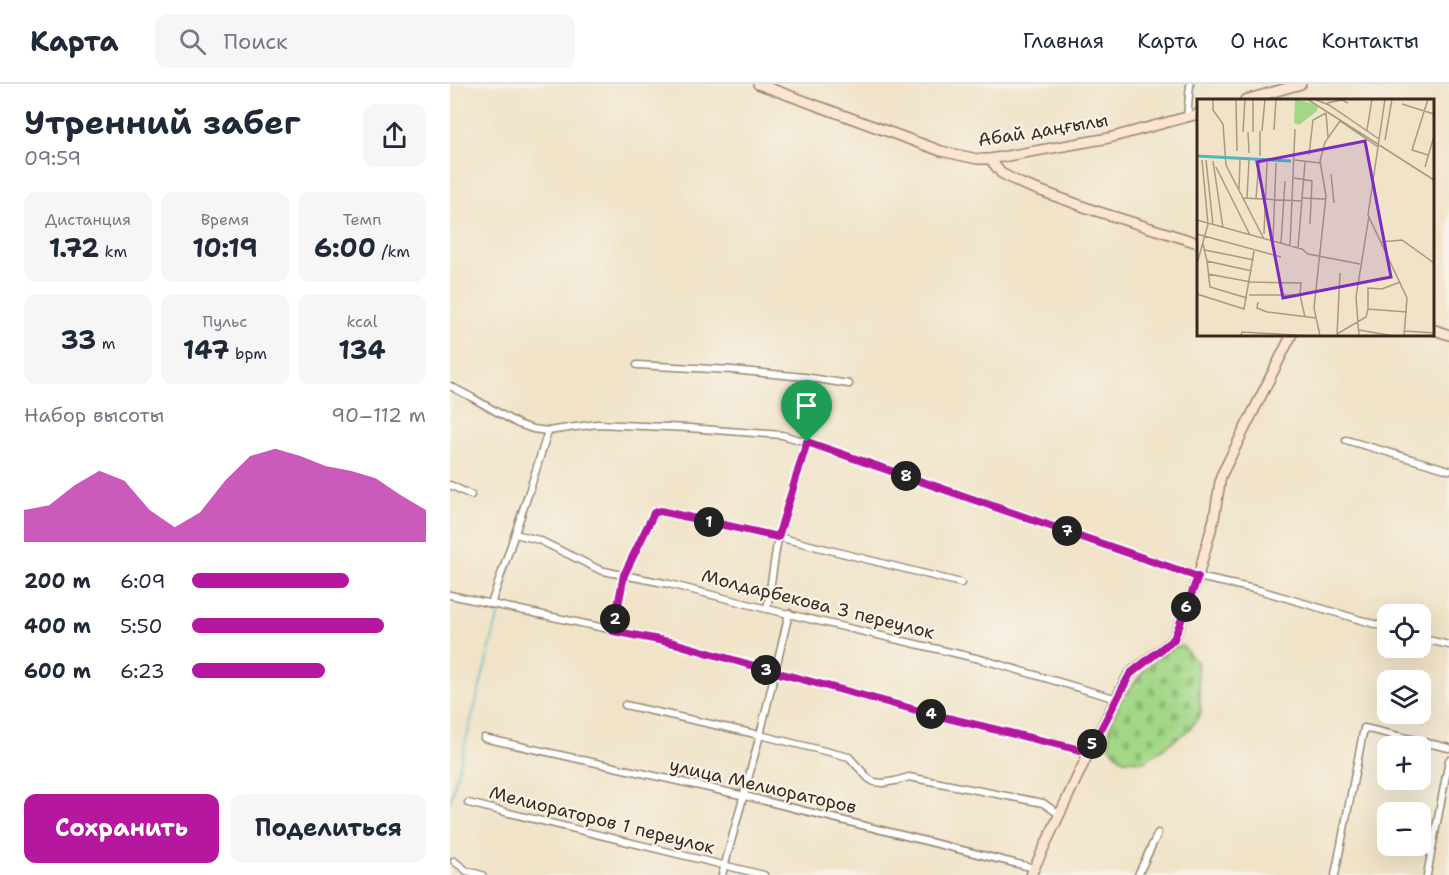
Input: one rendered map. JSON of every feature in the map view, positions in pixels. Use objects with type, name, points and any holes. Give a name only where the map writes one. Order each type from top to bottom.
[{"type":"street","name":"Абай даңғылы","points":[[758,84],[941,151],[977,159],[990,159],[1109,138],[1197,114]]},
{"type":"street","points":[[1187,118],[1190,84]]},
{"type":"street","points":[[1248,99],[1301,84]]},
{"type":"street","points":[[990,159],[1001,174],[1022,184],[1093,210],[1197,243]]},
{"type":"street","points":[[1434,330],[1449,335]]},
{"type":"street","points":[[1033,872],[1089,752],[1130,674],[1174,639],[1198,577],[1214,519],[1221,476],[1291,336]]},
{"type":"street","points":[[637,365],[804,376],[849,384]]},
{"type":"street","points":[[450,386],[518,424],[532,429],[548,431],[608,424],[782,435],[1198,577],[1259,590],[1377,625]]},
{"type":"street","points":[[491,604],[548,431]]},
{"type":"street","points":[[1346,440],[1449,470]]},
{"type":"street","points":[[768,609],[778,537],[807,442]]},
{"type":"street","points":[[450,485],[471,495]]},
{"type":"street","points":[[613,631],[624,575],[654,513],[660,511],[778,537],[961,583]]},
{"type":"street","name":"Молдарбекова 3 переулок","points":[[515,534],[539,540],[600,570],[669,584],[984,660],[1117,699]]},
{"type":"street","points":[[450,595],[674,643],[931,714],[1089,752]]},
{"type":"street","points":[[722,875],[745,796],[789,613]]},
{"type":"street","points":[[1431,641],[1449,645]]},
{"type":"street","points":[[625,705],[849,757],[874,782],[895,782],[909,777],[1043,803],[1059,814]]},
{"type":"street","points":[[1335,875],[1364,728],[1449,748]]},
{"type":"street","name":"улица Мелиораторов","points":[[484,738],[745,796],[1033,872]]},
{"type":"street","points":[[1427,875],[1449,760]]},
{"type":"street","name":"Мелиораторов 1 переулок","points":[[468,803],[764,875]]},
{"type":"street","points":[[1138,875],[1158,833]]},
{"type":"street","points":[[454,861],[467,871],[482,875]]},
{"type":"green space","points":[[1182,646],[1197,662],[1201,713],[1190,729],[1145,761],[1123,760],[1109,746],[1110,727],[1120,702],[1146,668],[1173,647]]},
{"type":"waterway","points":[[501,604],[514,554]]},
{"type":"waterway","points":[[450,802],[500,609]]},
{"type":"route","points":[[807,442],[1198,577],[1174,639],[1130,674],[1089,752],[931,714],[674,643],[613,631],[624,575],[654,513],[660,511],[778,537],[807,442]]}]
